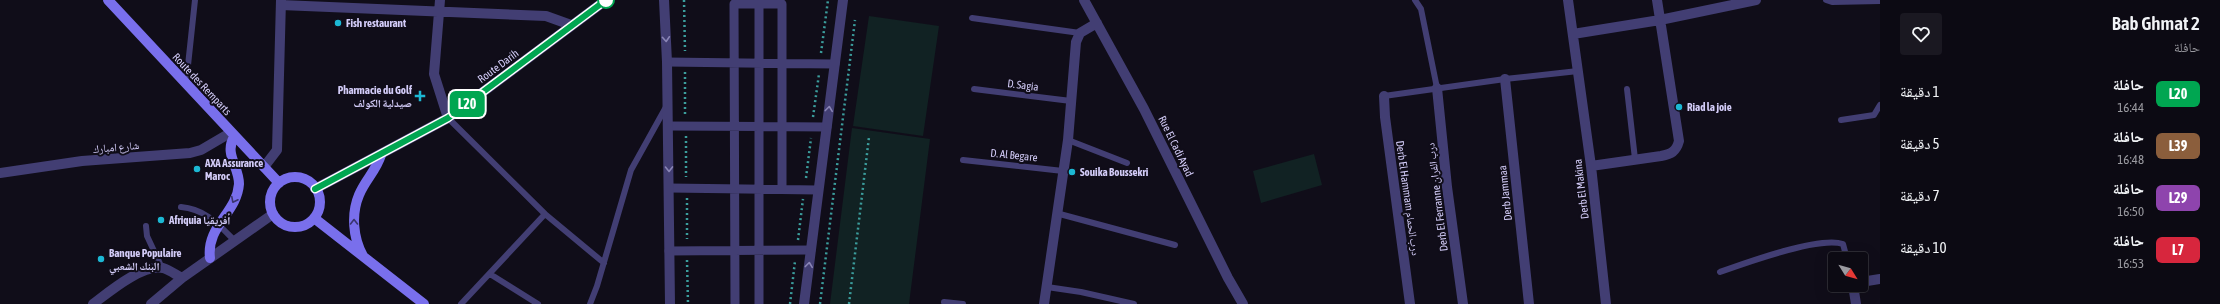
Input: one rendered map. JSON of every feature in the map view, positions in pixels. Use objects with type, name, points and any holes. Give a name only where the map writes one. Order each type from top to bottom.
[{"type":"main road","name":"Route des Remparts","points":[[108,0],[232,135],[279,183]]},
{"type":"main road","points":[[210,258],[210,242],[218,225],[233,203],[238,186],[239,177],[230,150],[232,135]]},
{"type":"main road","points":[[365,259],[356,240],[354,215],[359,195],[377,168],[381,155]]},
{"type":"main road","points":[[298,178],[305,180],[315,189],[319,206],[314,218],[303,226],[289,226],[277,220],[273,214],[270,198],[279,183],[285,180],[298,178]]},
{"type":"main road","points":[[314,218],[424,304]]},
{"type":"street","name":"Route Darih","points":[[315,189],[448,118],[606,0]]},
{"type":"street","points":[[664,0],[668,62],[670,304]]},
{"type":"street","points":[[804,304],[843,0]]},
{"type":"street","name":"Rue El Cadi Ayad","points":[[1084,0],[1144,109],[1228,278],[1243,304]]},
{"type":"street","points":[[1568,0],[1578,71]]},
{"type":"street","points":[[1591,166],[1670,154],[1677,148],[1679,141],[1657,0]]},
{"type":"street","points":[[1573,34],[1660,20],[1757,0]]},
{"type":"street","points":[[264,167],[277,150],[281,2],[439,5],[546,16],[572,25]]},
{"type":"street","points":[[735,304],[733,127],[734,4],[782,4],[782,189]]},
{"type":"street","points":[[759,4],[757,189],[759,304]]},
{"type":"street","points":[[439,5],[434,74],[448,118]]},
{"type":"street","points":[[1044,304],[1056,213],[1068,140],[1076,42],[1080,33],[1097,23]]},
{"type":"street","points":[[668,62],[835,64]]},
{"type":"street","name":"Derb El Makina","points":[[1578,71],[1591,166],[1606,304]]},
{"type":"street","name":"Derb Jammaa","points":[[1505,79],[1529,304]]},
{"type":"street","name":"Derb El Ferranne درب الفران","points":[[1437,88],[1447,187],[1463,304]]},
{"type":"street","name":"Derb El Hammam درب الحمام","points":[[1384,96],[1385,118],[1410,304]]},
{"type":"street","points":[[668,126],[827,127]]},
{"type":"street","name":"شارع امبارك","points":[[0,174],[82,161],[190,153],[201,150],[232,135]]},
{"type":"street","points":[[669,188],[818,190]]},
{"type":"street","points":[[151,304],[182,278],[273,214]]},
{"type":"street","points":[[670,251],[811,250]]},
{"type":"street","points":[[93,304],[139,273],[148,269],[162,268],[182,278]]},
{"type":"street","points":[[1868,281],[1880,280]]},
{"type":"street","points":[[1853,292],[1856,304]]},
{"type":"lane","points":[[186,84],[195,0]]},
{"type":"lane","points":[[1415,0],[1421,9],[1437,88]]},
{"type":"lane","points":[[1826,0],[1832,2],[1880,1]]},
{"type":"lane","points":[[972,18],[1080,33]]},
{"type":"lane","points":[[1384,96],[1505,79],[1578,71]]},
{"type":"lane","name":"D. Sagia","points":[[974,89],[1071,101]]},
{"type":"lane","points":[[1627,89],[1635,159]]},
{"type":"lane","points":[[590,304],[604,263],[631,170],[668,104]]},
{"type":"lane","points":[[1841,120],[1874,115],[1880,105]]},
{"type":"lane","points":[[448,118],[545,214],[604,263]]},
{"type":"lane","points":[[1068,140],[1127,163]]},
{"type":"lane","name":"D. Al Begare","points":[[963,160],[1063,170]]},
{"type":"lane","points":[[181,208],[192,208],[207,214],[234,240]]},
{"type":"lane","points":[[1056,213],[1175,246]]},
{"type":"lane","points":[[461,304],[545,214]]},
{"type":"lane","points":[[146,226],[147,236],[162,268]]},
{"type":"lane","points":[[1720,272],[1803,246],[1833,243],[1843,244],[1845,252]]},
{"type":"lane","points":[[490,274],[538,304]]},
{"type":"lane","points":[[1047,287],[1081,292],[1134,304]]},
{"type":"lane","points":[[944,302],[963,304]]},
{"type":"path","points":[[684,0],[688,304]]},
{"type":"path","points":[[790,304],[828,0]]},
{"type":"path","points":[[820,304],[855,20]]},
{"type":"path","points":[[849,304],[869,137]]},
{"type":"shaded area","points":[[869,16],[939,26],[923,136],[853,126]]},
{"type":"shaded area","points":[[852,128],[930,139],[909,304],[830,304]]},
{"type":"shaded area","points":[[1314,154],[1322,185],[1261,203],[1253,171]]},
{"type":"bus line","name":"L20","points":[[315,189],[448,118],[606,0]]},
{"type":"place","name":"Fish restaurant","points":[[338,23]]},
{"type":"place","name":"Pharmacie du Golf صيدلية الكولف","points":[[420,96]]},
{"type":"place","name":"Riad la joie","points":[[1679,107]]},
{"type":"place","name":"AXA Assurance Maroc","points":[[197,169]]},
{"type":"place","name":"Souika Boussekri","points":[[1072,172]]},
{"type":"place","name":"Afriquia أفريقيا","points":[[161,220]]},
{"type":"place","name":"Banque Populaire البنك الشعبي","points":[[101,259]]}]
